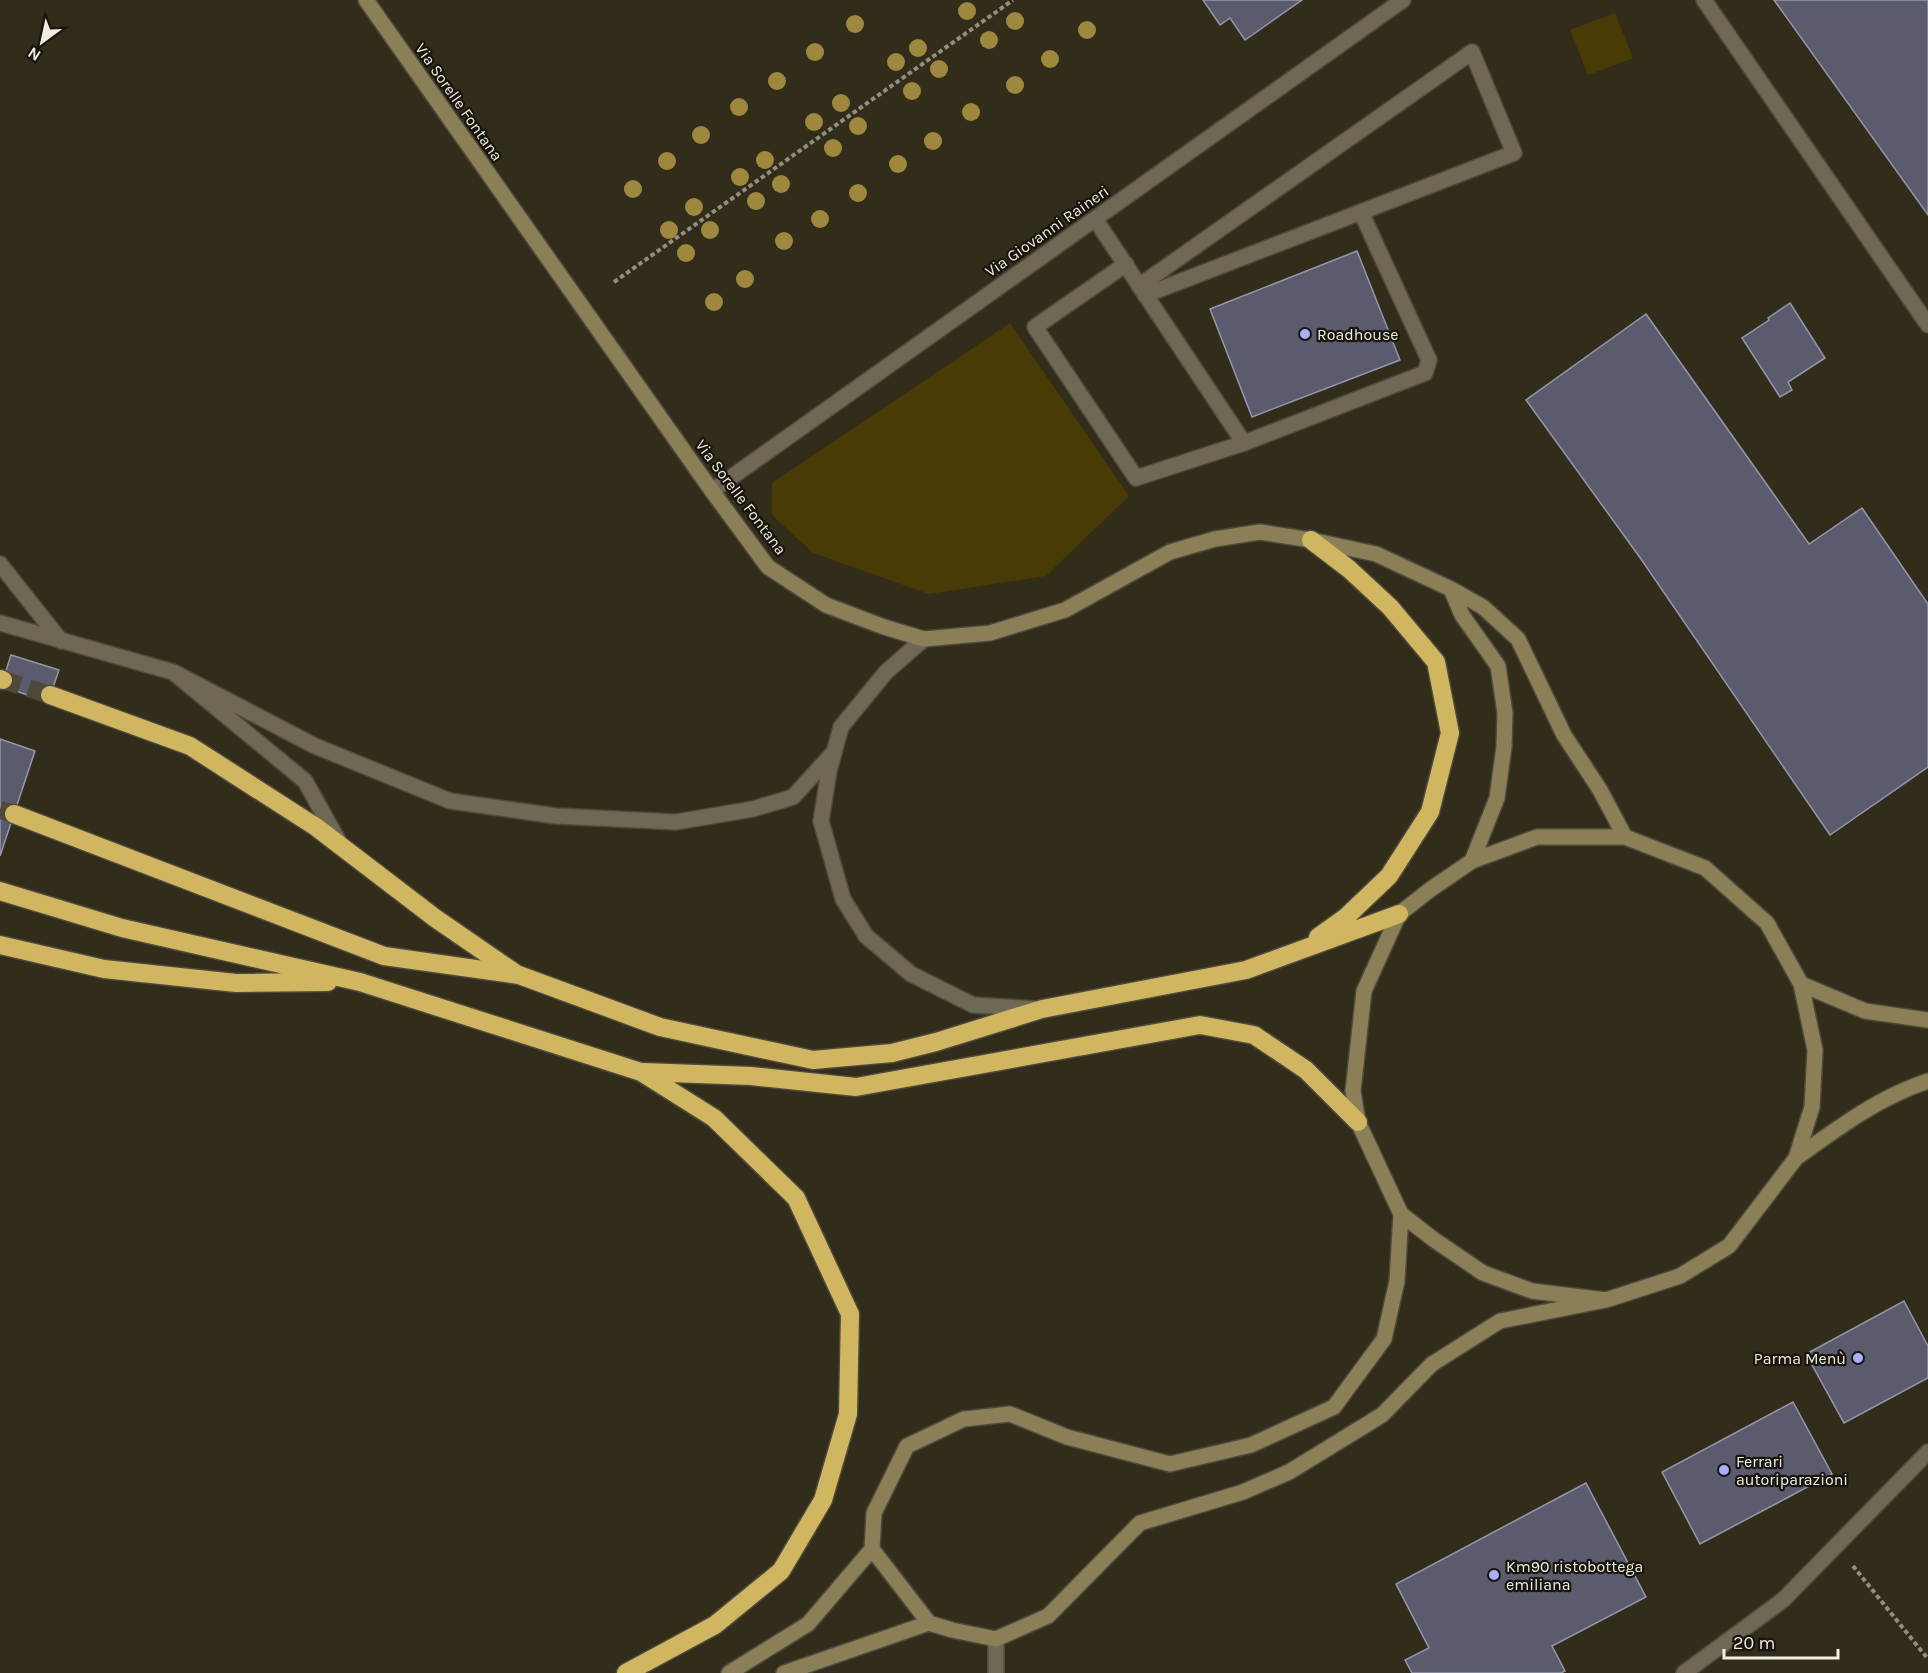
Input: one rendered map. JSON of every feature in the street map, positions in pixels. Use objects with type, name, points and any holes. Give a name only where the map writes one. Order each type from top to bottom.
[{"type":"highway","points":[[1295,953],[1346,917],[1389,876],[1430,812],[1450,734],[1436,662],[1390,607],[1349,569],[1311,540]]},
{"type":"highway","points":[[50,695],[190,746],[316,828],[435,918],[519,975]]},
{"type":"highway","points":[[14,814],[384,956],[519,975],[660,1027],[813,1060],[892,1053],[936,1042],[1042,1009],[1246,970],[1398,914]]},
{"type":"highway","points":[[0,891],[122,928],[360,981],[641,1072],[714,1118],[796,1198],[850,1314],[848,1414],[823,1500],[781,1570],[715,1625],[626,1673]]},
{"type":"highway","points":[[0,945],[104,969],[225,982],[360,981]]},
{"type":"highway","points":[[641,1072],[751,1076],[856,1087],[1200,1025],[1254,1035],[1306,1070],[1358,1122]]},
{"type":"street","name":"Via Sorelle Fontana","points":[[366,0],[768,567],[826,605],[924,639],[990,633],[1065,610],[1170,552],[1215,538],[1260,532],[1376,554],[1451,589],[1483,607],[1518,639],[1564,735],[1600,790],[1625,837]]},
{"type":"street","name":"Via Giovanni Raineri","points":[[712,491],[1403,0]]},
{"type":"street","points":[[1704,0],[1928,325]]},
{"type":"street","points":[[1472,52],[1514,153],[1361,212],[1142,291],[1472,52]]},
{"type":"street","points":[[1126,264],[1035,327],[1136,478],[1244,443],[1425,373],[1429,360],[1361,212]]},
{"type":"street","points":[[1095,219],[1244,443]]},
{"type":"street","points":[[0,564],[61,640]]},
{"type":"street","points":[[1451,589],[1461,615],[1498,666],[1505,713],[1504,747],[1497,798],[1472,861]]},
{"type":"street","points":[[0,622],[173,672],[315,746],[450,801],[556,816],[676,822],[753,809],[792,797],[834,752]]},
{"type":"street","points":[[924,639],[886,672],[841,727],[829,771],[821,821],[843,899],[866,936],[911,974],[973,1005],[1042,1009]]},
{"type":"street","points":[[173,672],[305,781],[342,847]]},
{"type":"street","points":[[1606,1300],[1532,1291],[1483,1273],[1433,1239],[1401,1214],[1358,1122],[1353,1091],[1364,991],[1398,914],[1431,889],[1472,861],[1537,837],[1625,837],[1705,868],[1767,923],[1801,984],[1815,1050],[1812,1107],[1796,1158]]},
{"type":"street","points":[[1801,984],[1865,1011],[1928,1020]]},
{"type":"street","points":[[872,1549],[929,1623],[996,1639],[1048,1616],[1140,1523],[1244,1492],[1289,1472],[1382,1415],[1432,1365],[1500,1321],[1606,1300],[1680,1276],[1729,1246],[1796,1158],[1857,1114],[1914,1085],[1928,1081]]},
{"type":"street","points":[[729,1673],[808,1624],[872,1549],[874,1514],[907,1446],[964,1419],[1010,1414],[1067,1437],[1170,1464],[1251,1445],[1334,1407],[1384,1339],[1397,1281],[1401,1214]]},
{"type":"street","points":[[1684,1673],[1783,1600],[1928,1452]]},
{"type":"street","points":[[784,1673],[929,1623]]},
{"type":"street","points":[[996,1639],[996,1673]]},
{"type":"path","points":[[614,282],[1013,0]]},
{"type":"path","points":[[1836,1545],[1928,1659]]},
{"type":"shaded area","points":[[1615,13],[1633,58],[1588,75],[1570,30]]},
{"type":"shaded area","points":[[1010,323],[1129,496],[1046,576],[929,594],[813,553],[772,515],[772,483]]},
{"type":"building","points":[[1203,0],[1302,0],[1245,40],[1230,18],[1220,25]]},
{"type":"building","points":[[1774,0],[1928,0],[1928,215]]},
{"type":"building","name":"Roadhouse","points":[[1357,251],[1400,360],[1252,417],[1210,309]]},
{"type":"building","points":[[1790,303],[1825,358],[1788,382],[1792,390],[1780,397],[1742,338]]},
{"type":"building","points":[[1646,314],[1809,544],[1862,508],[1928,604],[1928,767],[1830,835],[1641,559],[1526,400]]},
{"type":"building","points":[[11,655],[59,670],[48,702],[1,686]]},
{"type":"building","points":[[0,739],[35,751],[0,856]]},
{"type":"building","points":[[1904,1301],[1928,1346],[1928,1378],[1844,1423],[1806,1354]]},
{"type":"building","points":[[1793,1402],[1832,1474],[1700,1544],[1662,1472]]},
{"type":"building","points":[[1586,1483],[1646,1597],[1552,1646],[1565,1671],[1561,1673],[1412,1673],[1405,1660],[1429,1648],[1396,1584]]},
{"type":"tunnel","points":[[3,680],[50,695]]},
{"type":"tunnel","points":[[0,810],[14,814]]},
{"type":"place","name":"Roadhouse","points":[[1305,334]]},
{"type":"place","name":"Parma Menù","points":[[1858,1358]]},
{"type":"place","name":"Ferrari autoriparazioni","points":[[1724,1470]]},
{"type":"place","name":"Km90 ristobottega emiliana","points":[[1494,1575]]}]
